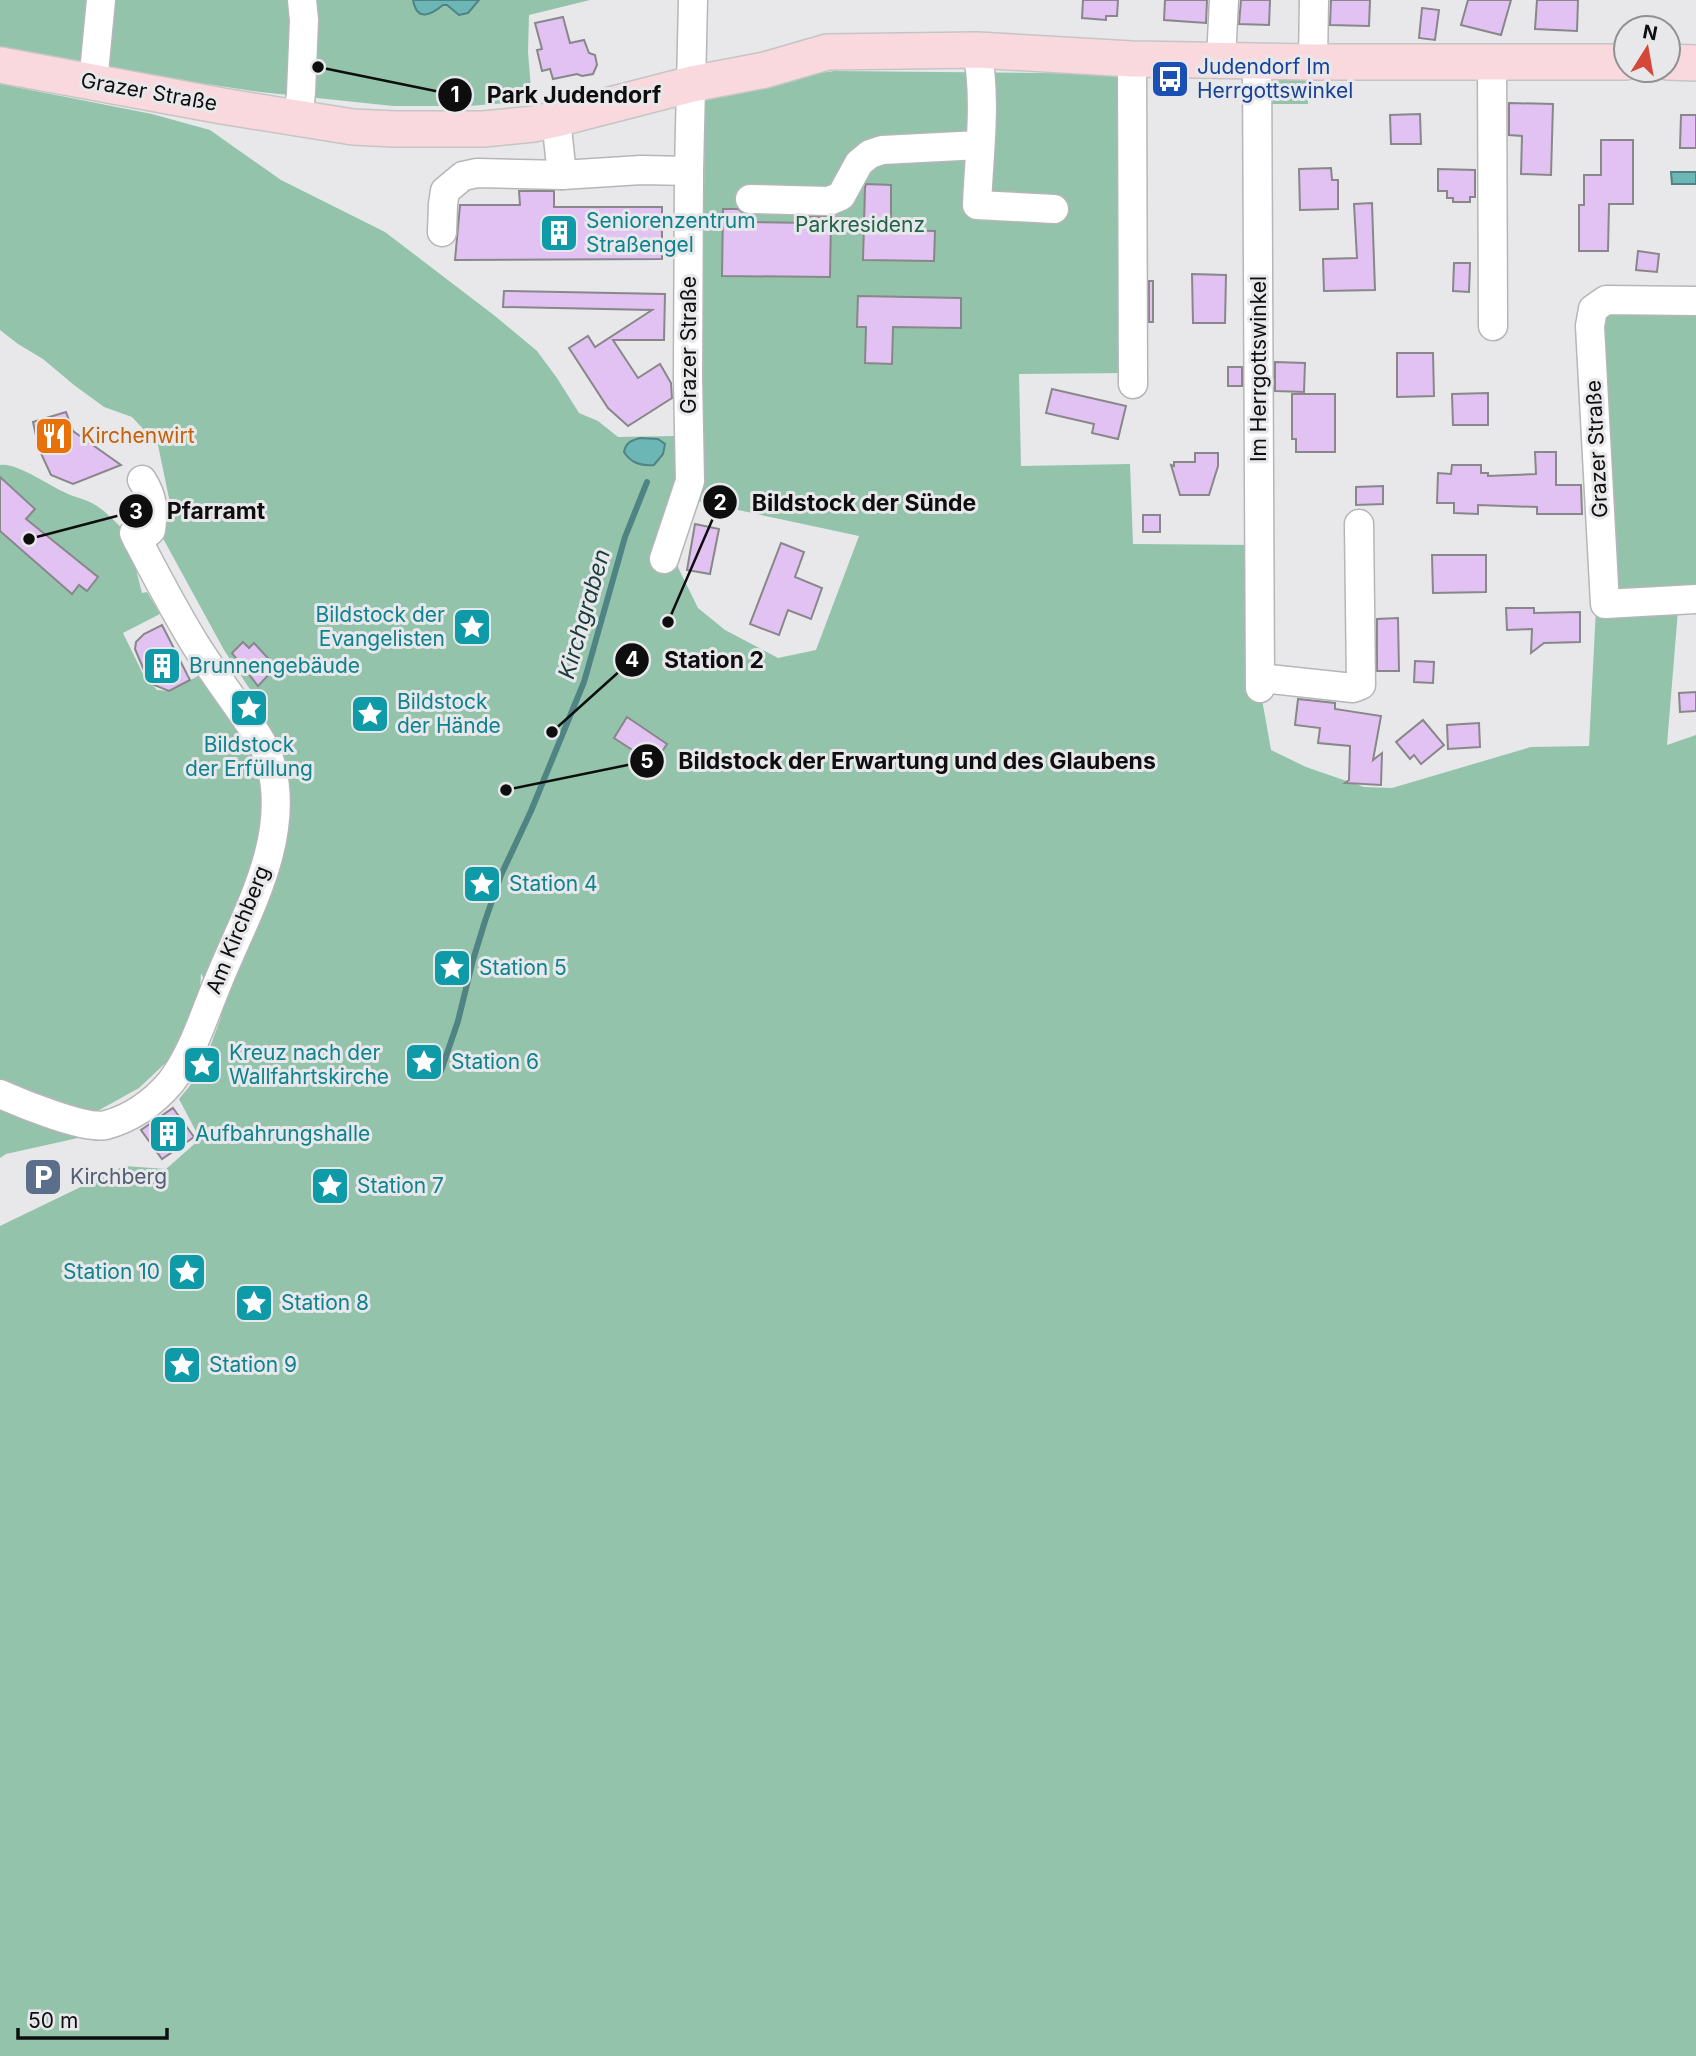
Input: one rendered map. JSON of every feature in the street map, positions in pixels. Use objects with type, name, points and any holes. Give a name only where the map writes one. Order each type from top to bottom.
[{"type":"main road","name":"Grazer Straße","points":[[0,65],[93,83],[300,106],[352,127],[484,129],[534,124],[692,84],[765,70],[827,52],[977,50],[1132,59],[1612,62]]},
{"type":"street","points":[[93,83],[101,0]]},
{"type":"street","points":[[300,106],[304,20],[302,0]]},
{"type":"street","points":[[692,84],[693,0]]},
{"type":"street","points":[[1221,59],[1224,0]]},
{"type":"street","points":[[1313,62],[1314,0]]},
{"type":"street","points":[[977,50],[981,70],[976,205],[1054,209]]},
{"type":"street","points":[[1132,59],[1133,384]]},
{"type":"street","name":"Im Herrgottswinkel","points":[[1257,60],[1260,683],[1353,688],[1361,685],[1359,524]]},
{"type":"street","points":[[1492,61],[1493,326]]},
{"type":"street","name":"Grazer Straße","points":[[664,559],[690,481],[689,171],[692,84]]},
{"type":"street","points":[[556,119],[562,175]]},
{"type":"street","points":[[750,199],[829,201],[841,196],[859,163],[870,154],[883,150],[980,145]]},
{"type":"street","points":[[442,232],[445,191],[463,176],[477,173],[562,175],[641,170],[689,171]]},
{"type":"street","name":"Grazer Straße","points":[[1696,301],[1606,300],[1593,309],[1590,326],[1605,604],[1696,599]]},
{"type":"street","name":"Am Kirchberg","points":[[0,1094],[34,1109],[102,1126],[131,1116],[148,1105],[170,1082],[187,1056],[264,873],[274,824],[275,790],[271,765],[262,742],[195,644],[136,537],[151,530],[154,514],[151,494],[142,480]]},
{"type":"green space","points":[[0,0],[590,0],[529,15],[528,52],[532,101],[469,106],[393,106],[260,92],[0,48]]},
{"type":"green space","points":[[834,71],[1133,74],[1129,373],[1019,374],[1021,466],[1130,464],[1133,544],[1256,545],[1260,688],[1271,750],[1306,767],[1364,787],[1392,788],[1531,747],[1589,746],[1596,608],[1599,312],[1696,306],[1696,608],[1678,610],[1667,745],[1696,735],[1696,2056],[0,2056],[0,1226],[124,1166],[166,1169],[200,1139],[179,1099],[201,1072],[221,1017],[201,973],[200,991],[174,1055],[139,1088],[94,1113],[102,1126],[78,1138],[6,1154],[0,1158],[0,531],[72,594],[79,585],[97,577],[26,519],[34,508],[0,477],[0,465],[15,467],[93,504],[130,536],[142,593],[147,592],[160,614],[123,633],[144,676],[157,690],[169,691],[202,674],[231,717],[257,700],[224,650],[159,531],[171,508],[158,445],[132,417],[104,407],[43,359],[0,330],[0,84],[152,114],[210,130],[281,180],[385,232],[537,351],[579,413],[598,421],[618,437],[676,436],[702,384],[705,99],[758,82]],"holes":[[[696,501],[859,536],[816,650],[778,658],[725,630],[698,608],[672,555]]]},
{"type":"green space","points":[[1266,76],[1308,77],[1308,104],[1265,104]]},
{"type":"water","points":[[413,0],[479,0],[468,13],[459,15],[447,5],[443,5],[425,15],[418,11]]},
{"type":"water","points":[[1671,172],[1696,172],[1696,184],[1672,184]]},
{"type":"water","points":[[640,438],[658,439],[665,444],[663,454],[654,465],[636,463],[624,452],[629,442]]},
{"type":"building","points":[[1083,0],[1118,0],[1117,16],[1106,16],[1106,20],[1082,18]]},
{"type":"building","points":[[1165,0],[1207,0],[1206,23],[1164,20]]},
{"type":"building","points":[[1241,0],[1270,0],[1269,25],[1239,24]]},
{"type":"building","points":[[1331,0],[1370,0],[1369,26],[1330,25]]},
{"type":"building","points":[[1468,0],[1511,0],[1501,35],[1461,25]]},
{"type":"building","points":[[1537,0],[1578,0],[1577,31],[1535,29]]},
{"type":"building","points":[[1422,8],[1439,10],[1435,40],[1419,38]]},
{"type":"building","points":[[563,17],[570,43],[584,40],[589,53],[595,55],[597,65],[593,74],[553,79],[550,69],[542,71],[537,50],[542,49],[535,23]]},
{"type":"building","points":[[1509,103],[1553,104],[1551,175],[1521,174],[1522,136],[1509,135]]},
{"type":"building","points":[[1420,114],[1421,144],[1391,144],[1390,115]]},
{"type":"building","points":[[1681,115],[1696,115],[1696,148],[1680,148]]},
{"type":"building","points":[[1601,140],[1633,140],[1633,204],[1609,204],[1608,251],[1579,251],[1579,205],[1584,205],[1584,175],[1601,175]]},
{"type":"building","points":[[1331,168],[1332,180],[1338,180],[1338,209],[1300,210],[1299,169]]},
{"type":"building","points":[[1438,169],[1475,170],[1475,197],[1470,197],[1470,202],[1453,202],[1453,198],[1447,198],[1447,191],[1438,191]]},
{"type":"building","points":[[866,184],[891,185],[891,230],[935,231],[934,261],[863,260]]},
{"type":"building","name":"Seniorenzentrum Straßengel","points":[[519,191],[554,191],[554,207],[662,207],[662,259],[455,260],[460,205],[520,205]]},
{"type":"building","points":[[1372,203],[1375,290],[1324,291],[1323,259],[1357,258],[1354,204]]},
{"type":"building","name":"Parkresidenz","points":[[723,209],[738,209],[746,215],[746,222],[810,223],[810,217],[831,217],[830,277],[722,276]]},
{"type":"building","points":[[1638,251],[1659,254],[1657,272],[1636,270]]},
{"type":"building","points":[[1454,263],[1470,263],[1469,292],[1453,291]]},
{"type":"building","points":[[1192,274],[1226,275],[1225,323],[1193,323]]},
{"type":"building","points":[[1149,281],[1153,281],[1153,322],[1149,322]]},
{"type":"building","points":[[504,291],[665,294],[664,340],[613,340],[638,378],[660,364],[671,383],[672,398],[628,426],[608,408],[569,348],[588,336],[595,347],[652,310],[503,307]]},
{"type":"building","points":[[858,296],[961,298],[961,328],[893,327],[892,364],[865,363],[866,327],[857,327]]},
{"type":"building","points":[[1397,353],[1433,353],[1434,396],[1397,397]]},
{"type":"building","points":[[1275,362],[1305,363],[1304,392],[1275,391]]},
{"type":"building","points":[[1228,367],[1242,367],[1242,386],[1228,386]]},
{"type":"building","points":[[1052,389],[1126,406],[1118,439],[1092,433],[1094,424],[1046,413]]},
{"type":"building","points":[[1488,393],[1488,425],[1453,425],[1452,394]]},
{"type":"building","points":[[1292,394],[1335,394],[1335,452],[1296,452],[1296,439],[1292,439]]},
{"type":"building","points":[[66,412],[73,431],[121,465],[73,484],[51,475],[39,449],[33,422]]},
{"type":"building","points":[[1535,452],[1556,452],[1556,485],[1581,485],[1582,514],[1537,514],[1537,507],[1478,505],[1478,514],[1454,513],[1454,503],[1437,503],[1438,473],[1451,474],[1452,465],[1481,465],[1481,473],[1488,473],[1488,476],[1536,474]]},
{"type":"building","points":[[1195,453],[1218,453],[1218,466],[1209,495],[1180,495],[1171,465],[1174,466],[1174,462],[1195,462]]},
{"type":"building","points":[[0,477],[35,509],[26,519],[98,577],[87,591],[79,585],[72,594],[0,531]]},
{"type":"building","points":[[1383,486],[1383,504],[1356,505],[1356,487]]},
{"type":"building","points":[[1143,515],[1160,515],[1160,532],[1143,532]]},
{"type":"building","points":[[695,524],[719,529],[710,574],[687,570]]},
{"type":"building","points":[[781,543],[804,552],[795,577],[822,588],[811,619],[788,610],[779,635],[750,624]]},
{"type":"building","points":[[1432,555],[1486,555],[1486,592],[1433,593]]},
{"type":"building","points":[[1506,608],[1534,608],[1534,613],[1580,612],[1580,642],[1544,643],[1531,653],[1532,629],[1507,630]]},
{"type":"building","points":[[1398,618],[1399,671],[1377,671],[1377,619]]},
{"type":"building","name":"Brunnengebäude","points":[[162,625],[190,680],[169,691],[154,685],[146,675],[135,649],[136,642],[144,634]]},
{"type":"building","points":[[243,642],[249,648],[254,643],[276,667],[258,686],[232,653]]},
{"type":"building","points":[[1415,661],[1434,662],[1433,683],[1414,682]]},
{"type":"building","points":[[1696,692],[1696,711],[1680,712],[1679,693]]},
{"type":"building","points":[[1298,699],[1335,703],[1335,709],[1381,716],[1373,760],[1382,753],[1381,785],[1345,783],[1349,780],[1350,746],[1318,743],[1320,728],[1295,725]]},
{"type":"building","points":[[627,717],[667,744],[654,764],[614,738]]},
{"type":"building","points":[[1423,720],[1444,745],[1421,764],[1414,755],[1410,759],[1396,742]]},
{"type":"building","points":[[1479,723],[1480,747],[1448,749],[1447,725]]},
{"type":"building","name":"Aufbahrungshalle","points":[[173,1108],[194,1137],[162,1159],[141,1130]]},
{"type":"waterway","name":"Kirchgraben","points":[[441,1071],[501,875],[531,811],[584,682],[625,537],[647,482]]},
{"type":"place","name":"Park Judendorf","points":[[318,67]]},
{"type":"place","name":"Judendorf Im Herrgottswinkel","points":[[1170,79]]},
{"type":"place","name":"Seniorenzentrum Straßengel","points":[[559,233]]},
{"type":"place","name":"Kirchenwirt","points":[[54,436]]},
{"type":"place","name":"Pfarramt","points":[[29,539]]},
{"type":"place","name":"Bildstock der Sünde","points":[[668,622]]},
{"type":"place","name":"Bildstock der Evangelisten","points":[[472,627]]},
{"type":"place","name":"Brunnengebäude","points":[[162,666]]},
{"type":"place","name":"Bildstock der Erfüllung","points":[[249,708]]},
{"type":"place","name":"Bildstock der Hände","points":[[370,714]]},
{"type":"place","name":"Station 2","points":[[552,732]]},
{"type":"place","name":"Bildstock der Erwartung und des Glaubens","points":[[506,790]]},
{"type":"place","name":"Station 4","points":[[482,884]]},
{"type":"place","name":"Station 5","points":[[452,968]]},
{"type":"place","name":"Station 6","points":[[424,1062]]},
{"type":"place","name":"Kreuz nach der Wallfahrtskirche","points":[[202,1065]]},
{"type":"place","name":"Aufbahrungshalle","points":[[168,1134]]},
{"type":"place","name":"Kirchberg","points":[[43,1177]]},
{"type":"place","name":"Station 7","points":[[330,1186]]},
{"type":"place","name":"Station 10","points":[[187,1272]]},
{"type":"place","name":"Station 8","points":[[254,1303]]},
{"type":"place","name":"Station 9","points":[[182,1365]]}]
